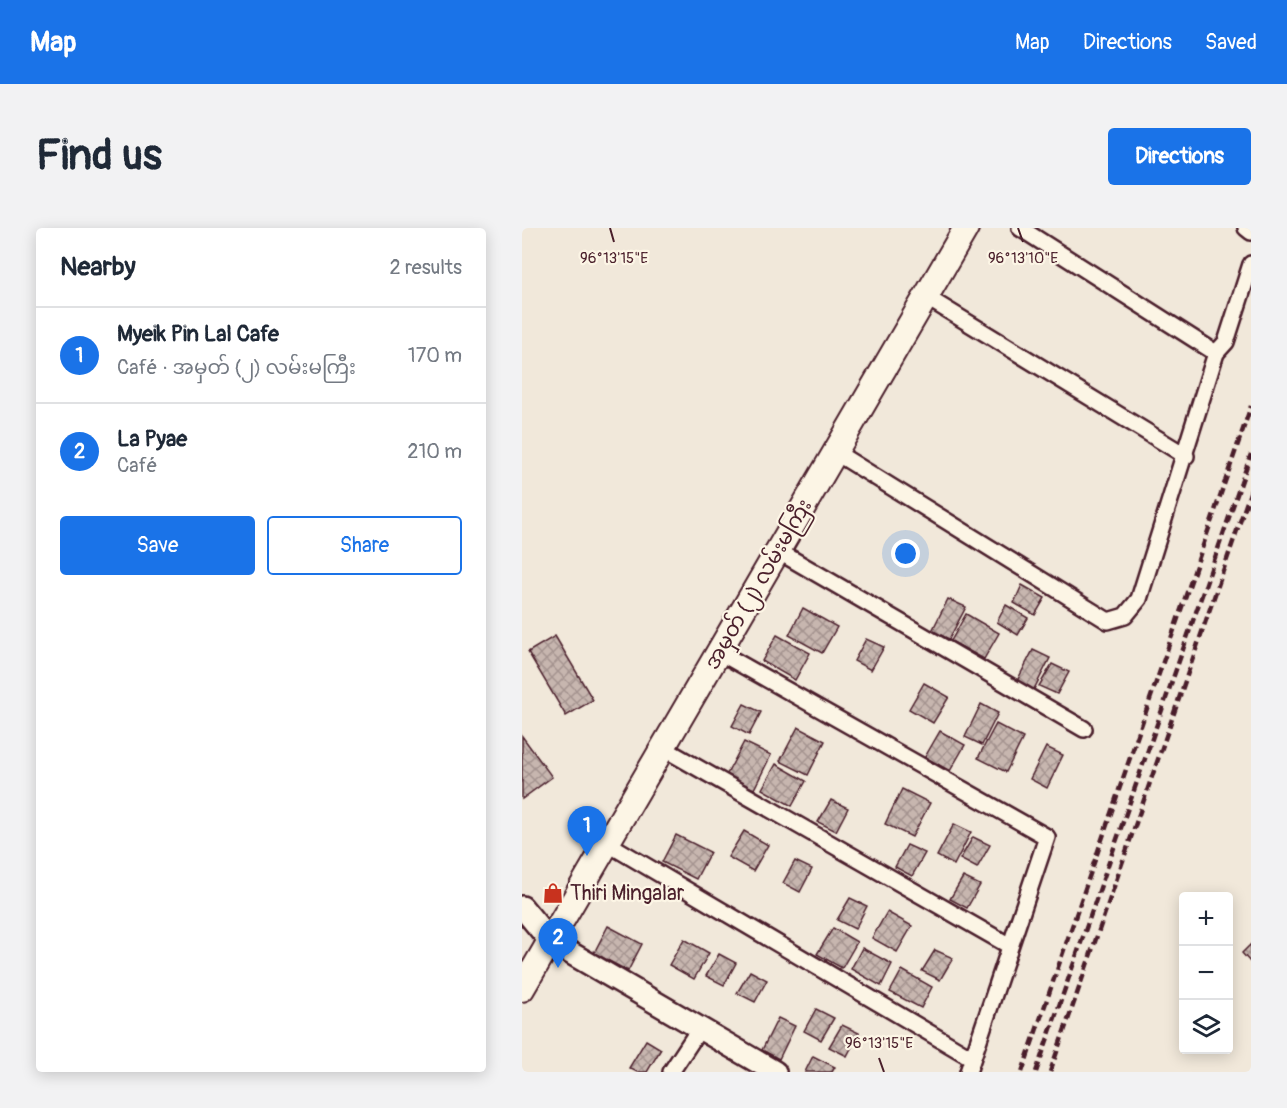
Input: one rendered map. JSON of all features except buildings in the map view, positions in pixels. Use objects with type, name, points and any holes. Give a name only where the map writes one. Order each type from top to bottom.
[{"type":"main road","name":"အမှတ် (၂) လမ်းမကြီး","points":[[522,989],[966,228]]},
{"type":"main road","points":[[522,907],[550,941],[775,1072]]},
{"type":"street","points":[[1020,228],[1215,353]]},
{"type":"street","points":[[1246,228],[1251,232]]},
{"type":"street","points":[[835,452],[1108,621],[1125,616],[1140,599],[1186,456],[1215,353],[1226,342],[1251,264]]},
{"type":"street","points":[[926,297],[1186,456]]},
{"type":"street","points":[[778,551],[1084,729]]},
{"type":"street","points":[[607,843],[970,1065],[1047,837],[719,652]]},
{"type":"street","points":[[663,748],[1010,946]]},
{"type":"street","points":[[671,1072],[700,1028]]},
{"type":"railway","points":[[1022,1072],[1251,406]]},
{"type":"railway","points":[[1036,1072],[1251,454]]},
{"type":"railway","points":[[1050,1072],[1251,490]]},
{"type":"place","name":"Myeik Pin Lal Cafe","points":[[587,856]]},
{"type":"place","name":"Thiri Mingalar","points":[[553,893]]},
{"type":"place","name":"La Pyae","points":[[558,968]]}]
